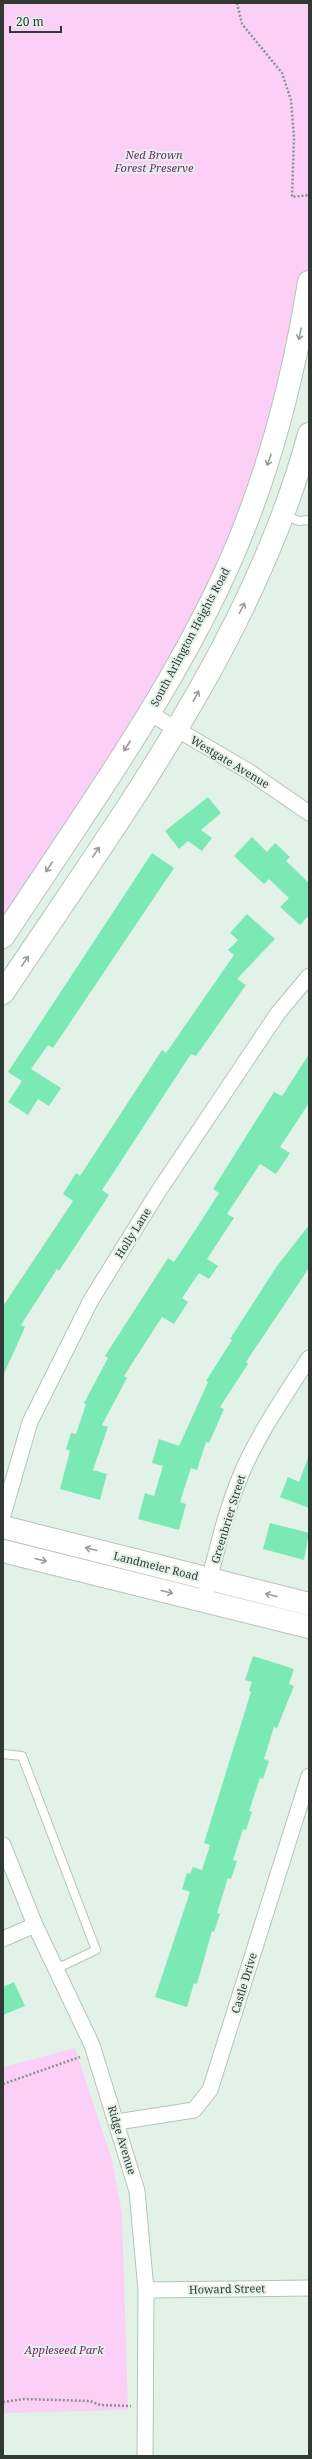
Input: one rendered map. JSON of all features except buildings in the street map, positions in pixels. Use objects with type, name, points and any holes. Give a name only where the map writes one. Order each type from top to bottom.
[{"type":"main road","name":"South Arlington Heights Road","points":[[3,936],[149,714],[217,590],[247,520],[274,444],[301,331],[309,282]]},
{"type":"main road","points":[[3,993],[177,730],[260,573],[297,478],[308,440]]},
{"type":"main road","name":"Landmeier Road","points":[[3,1527],[309,1604]]},
{"type":"main road","name":"Landmeier Road","points":[[3,1551],[309,1627]]},
{"type":"street","name":"Westgate Avenue","points":[[149,714],[248,771],[309,813]]},
{"type":"street","name":"Holly Lane","points":[[3,1515],[30,1422],[92,1300],[158,1192],[278,1013],[309,976]]},
{"type":"street","name":"Greenbrier Street","points":[[204,1601],[228,1511],[243,1470],[269,1422],[309,1358]]},
{"type":"street","name":"Castle Drive","points":[[117,2122],[194,2110],[210,2090],[309,1776]]},
{"type":"street","name":"Ridge Avenue","points":[[3,1845],[35,1925],[92,2045],[117,2122],[137,2191],[146,2290],[145,2456]]},
{"type":"street","points":[[3,1939],[35,1925]]},
{"type":"street","name":"Howard Street","points":[[146,2290],[309,2288]]},
{"type":"lane","points":[[282,515],[299,521],[309,520]]},
{"type":"lane","points":[[3,1754],[22,1756],[96,1950],[56,1969]]},
{"type":"path","points":[[237,3],[242,24],[282,73],[291,100],[294,138],[292,196],[309,194]]},
{"type":"path","points":[[3,2084],[82,2056]]},
{"type":"path","points":[[3,2402],[38,2400],[145,2406]]},
{"type":"green space","name":"Ned Brown Forest Preserve","points":[[3,3],[309,3],[309,282],[300,336],[221,581],[3,937]]},
{"type":"green space","name":"Appleseed Park","points":[[75,2048],[112,2160],[122,2214],[128,2410],[3,2413],[3,2067]]}]
